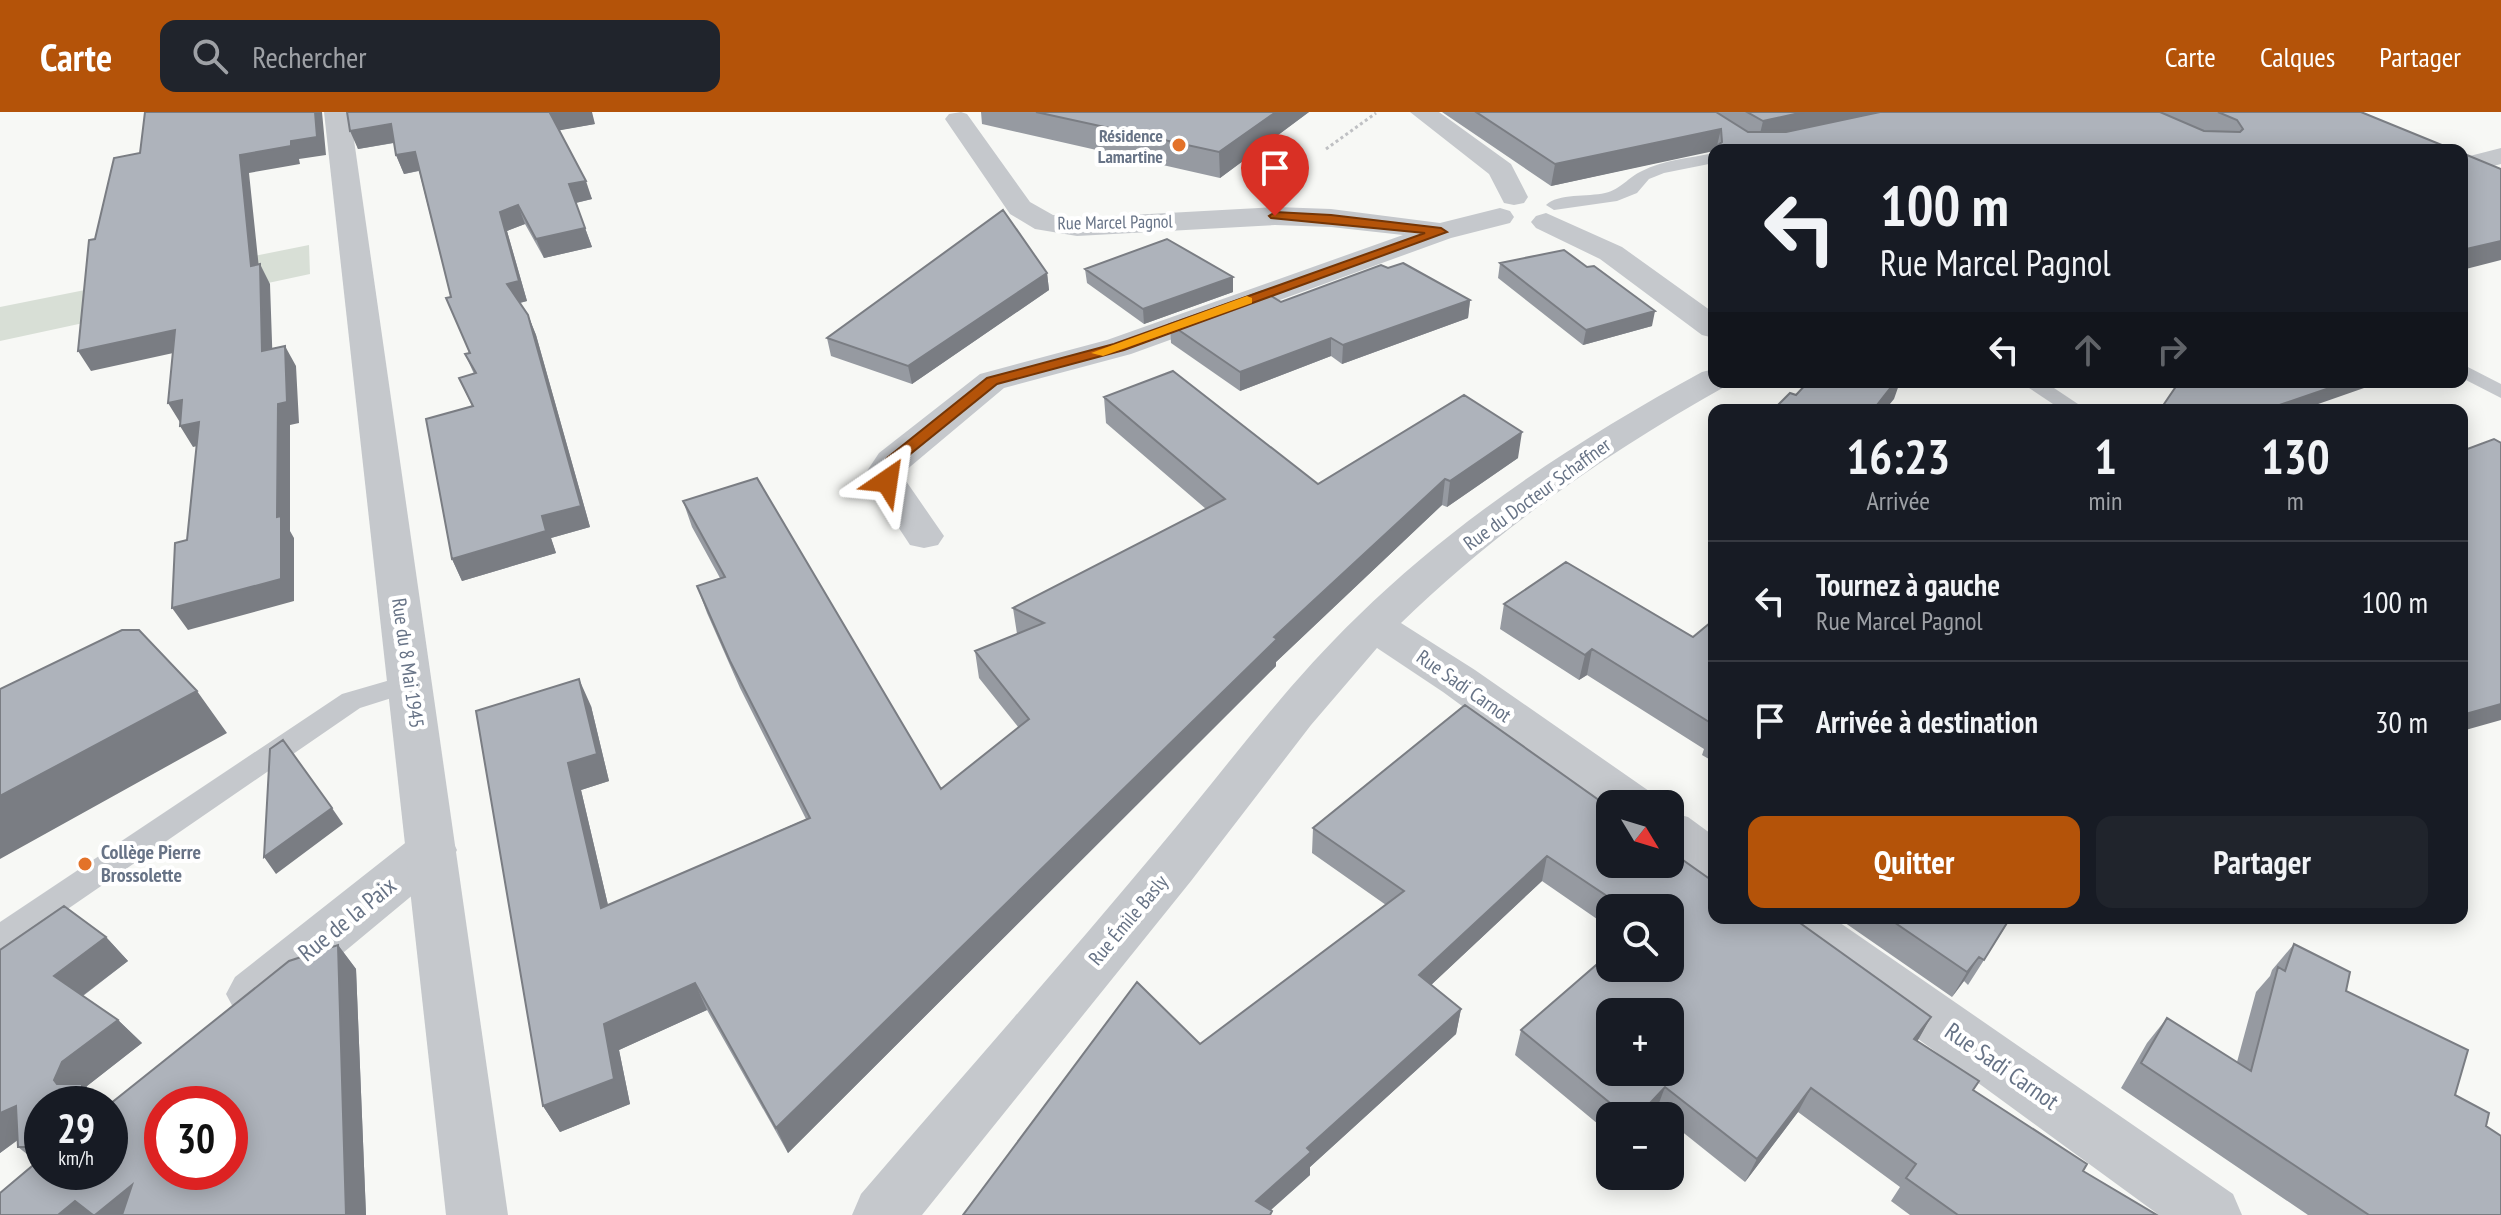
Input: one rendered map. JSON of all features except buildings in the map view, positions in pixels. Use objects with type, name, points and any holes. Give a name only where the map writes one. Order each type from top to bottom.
[{"type":"street","name":"Rue du 8 Mai 1945","points":[[337,112],[477,1215]]},
{"type":"street","points":[[1423,112],[1501,170],[1507,207]]},
{"type":"street","name":"Rue Marcel Pagnol","points":[[958,119],[1020,208],[1045,223],[1298,246],[1331,218],[1441,232]]},
{"type":"street","points":[[2468,164],[2501,156]]},
{"type":"street","points":[[924,536],[887,481],[886,471],[892,461],[992,381],[1119,347],[1298,246],[1441,232],[1536,198],[1550,214],[1611,253],[1708,324]]},
{"type":"street","name":"Rue du Docteur Schaffner","points":[[1373,625],[1440,566],[1524,500],[1608,441],[1708,383]]},
{"type":"street","name":"Rue Sadi Carnot","points":[[1373,625],[1459,681],[1612,790]]},
{"type":"street","name":"Rue Émile Basly","points":[[883,1215],[1174,866],[1314,691],[1373,625]]},
{"type":"street","points":[[1684,841],[1708,858]]},
{"type":"street","name":"Rue de la Paix","points":[[220,1020],[432,850]]},
{"type":"street","name":"Rue Sadi Carnot","points":[[1800,924],[2211,1215]]},
{"type":"lane","points":[[1550,214],[1631,189],[1643,176],[1659,169],[1708,159]]},
{"type":"lane","points":[[1287,162],[1275,189],[1298,246]]},
{"type":"lane","points":[[2468,373],[2501,392]]},
{"type":"lane","points":[[2040,388],[2067,404]]},
{"type":"lane","points":[[0,939],[351,701],[411,683]]},
{"type":"path","points":[[1287,162],[1321,153],[1377,112]]},
{"type":"shaded area","points":[[309,245],[310,274],[0,341],[0,307]]},
{"type":"slow traffic","points":[[1098,353],[1247,300]]},
{"type":"place","name":"Résidence Lamartine","points":[[1179,145]]},
{"type":"place","name":"Collège Pierre Brossolette","points":[[85,864]]},
{"type":"route","points":[[887,481],[886,471],[892,461],[992,381],[1119,347],[1441,232],[1331,218],[1275,216]]}]
